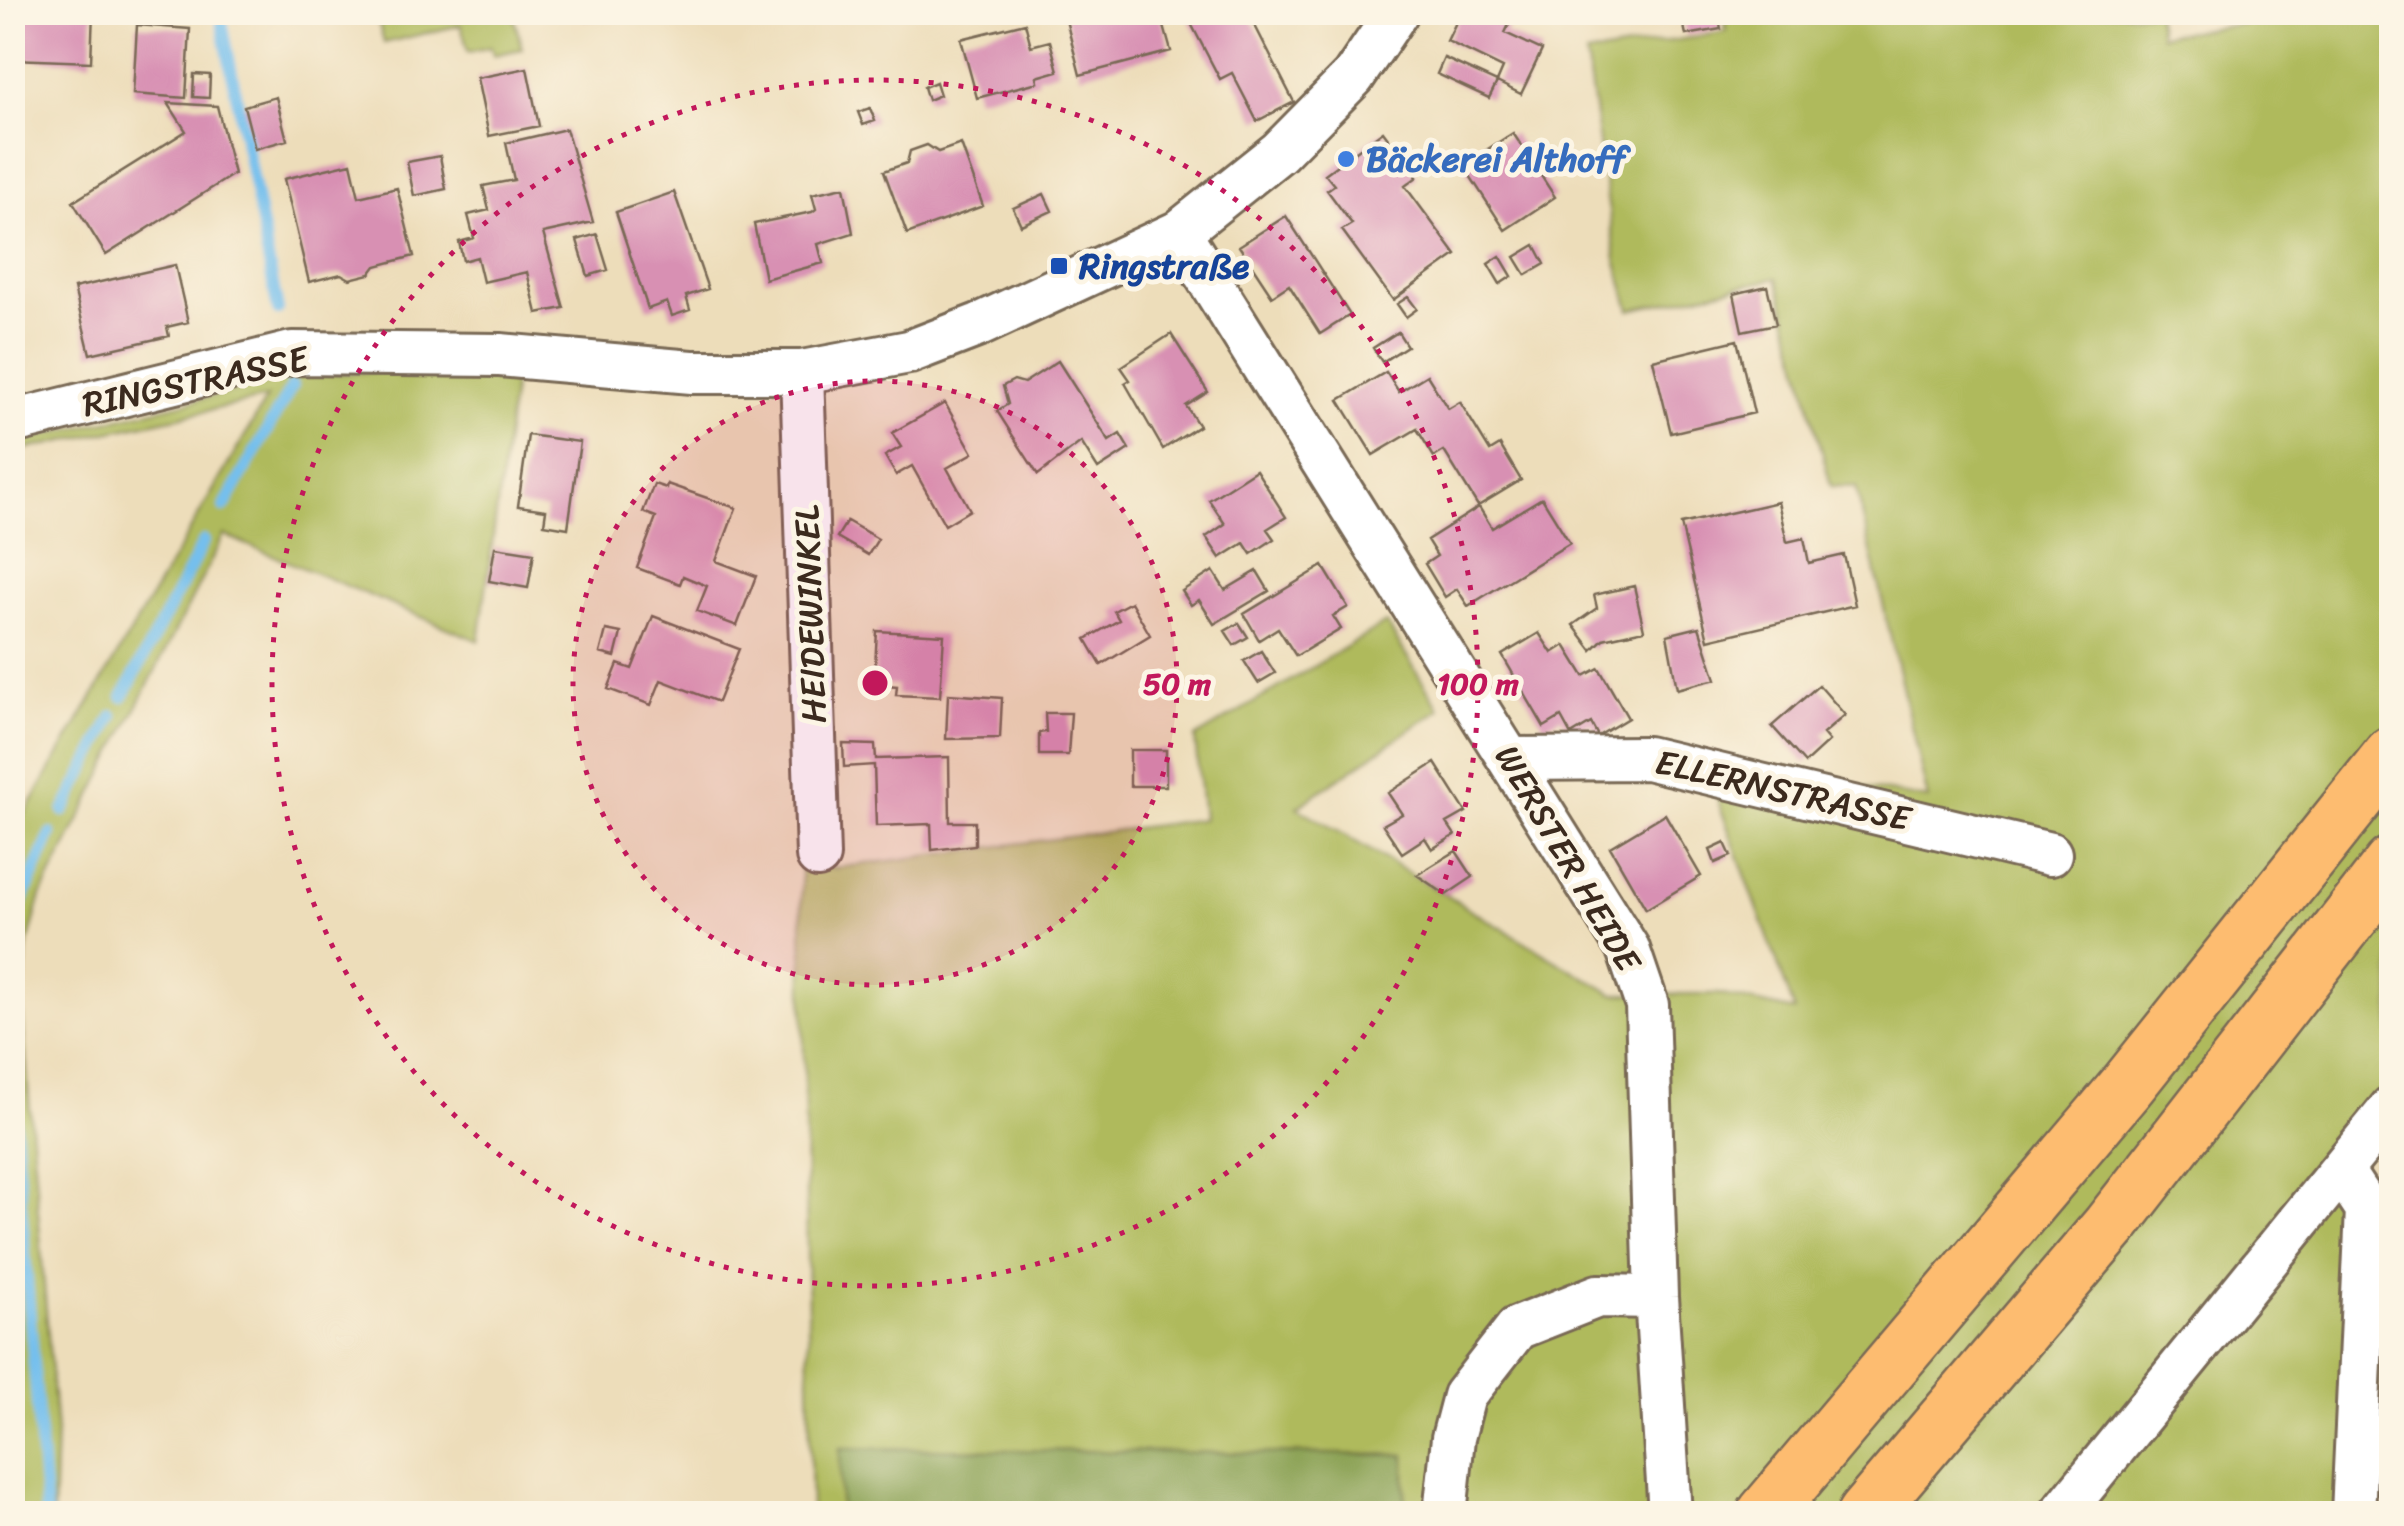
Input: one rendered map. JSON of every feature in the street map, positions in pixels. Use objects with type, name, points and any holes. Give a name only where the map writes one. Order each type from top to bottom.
[{"type":"highway","points":[[1765,1514],[2126,1087],[2392,754]]},
{"type":"highway","points":[[1865,1514],[2110,1226],[2392,864]]},
{"type":"street","name":"RINGSTRASSE","points":[[12,422],[292,354],[500,355],[692,372],[802,372],[909,352],[979,325],[1179,232],[1292,140],[1353,77],[1397,12]]},
{"type":"street","name":"WERSTER HEIDE","points":[[1179,232],[1628,949],[1648,1004],[1656,1297],[1670,1514]]},
{"type":"street","name":"HEIDEWINKEL","points":[[802,372],[818,856]]},
{"type":"street","name":"ELLERNSTRASSE","points":[[1512,759],[1648,758],[2050,854]]},
{"type":"street","points":[[2061,1514],[2392,1107]]},
{"type":"street","points":[[2342,1171],[2366,1209],[2353,1514]]},
{"type":"street","points":[[1444,1514],[1453,1438],[1464,1396],[1517,1328],[1598,1296],[1656,1297]]},
{"type":"green space","points":[[376,13],[513,13],[522,49],[493,55],[491,47],[468,52],[461,25],[384,43]]},
{"type":"green space","points":[[1724,13],[2156,13],[2160,35],[2244,24],[2244,13],[2391,13],[2391,1078],[2329,1153],[2374,1298],[2366,1513],[1405,1514],[1405,1455],[841,1448],[840,1513],[811,1513],[801,866],[836,868],[1203,819],[1195,738],[1386,623],[1440,709],[1297,807],[1613,994],[1719,994],[1795,1011],[1703,760],[1928,799],[1856,487],[1831,486],[1777,278],[1630,310],[1616,259],[1586,55],[1726,32]]},
{"type":"green space","points":[[379,371],[514,380],[479,641],[224,535],[41,896],[26,950],[22,1013],[56,1432],[53,1514],[13,1513],[13,834],[267,398],[13,452],[12,443],[296,377]]},
{"type":"green space","points":[[840,1448],[1405,1455],[1405,1513],[840,1513]]},
{"type":"building","points":[[12,12],[93,12],[91,62],[12,59]]},
{"type":"building","points":[[582,12],[622,12],[622,14],[584,21]]},
{"type":"building","points":[[1064,12],[1160,12],[1171,51],[1080,75]]},
{"type":"building","points":[[1248,12],[1294,102],[1257,121],[1232,73],[1220,79],[1186,14]]},
{"type":"building","points":[[1461,12],[1515,12],[1505,33],[1542,50],[1521,94],[1497,82],[1503,68],[1447,41]]},
{"type":"building","points":[[1681,12],[1718,12],[1721,29],[1686,35]]},
{"type":"building","points":[[1025,23],[1031,46],[1050,41],[1058,71],[1037,77],[1038,82],[977,98],[961,39]]},
{"type":"building","points":[[137,25],[190,29],[186,98],[133,94]]},
{"type":"building","points":[[1444,58],[1497,82],[1489,98],[1437,74]]},
{"type":"building","points":[[527,68],[539,126],[489,136],[477,78]]},
{"type":"building","points":[[194,74],[210,75],[209,98],[193,97]]},
{"type":"building","points":[[936,82],[940,95],[928,100],[924,87]]},
{"type":"building","points":[[276,97],[287,140],[255,149],[244,106]]},
{"type":"building","points":[[168,103],[217,106],[234,174],[106,255],[73,202],[186,131]]},
{"type":"building","points":[[870,108],[875,121],[863,125],[858,112]]},
{"type":"building","points":[[566,129],[593,222],[543,233],[564,308],[537,313],[527,272],[483,282],[477,257],[463,261],[459,242],[474,238],[468,215],[489,210],[483,186],[514,180],[506,143]]},
{"type":"building","points":[[1383,131],[1417,177],[1405,186],[1456,255],[1393,300],[1342,230],[1352,224],[1327,190],[1334,185],[1325,174]]},
{"type":"building","points":[[1513,133],[1555,197],[1505,230],[1463,165]]},
{"type":"building","points":[[961,144],[983,206],[907,234],[884,171],[907,163],[910,151],[927,145],[938,152]]},
{"type":"building","points":[[440,156],[446,189],[414,196],[407,162]]},
{"type":"building","points":[[351,163],[359,197],[397,188],[414,256],[376,266],[370,274],[350,279],[341,274],[309,282],[284,179]]},
{"type":"building","points":[[844,187],[853,233],[818,244],[823,263],[765,279],[754,224],[812,212],[816,209],[812,194]]},
{"type":"building","points":[[674,192],[708,289],[686,296],[690,310],[672,316],[667,302],[648,309],[616,212]]},
{"type":"building","points":[[1044,194],[1052,211],[1021,225],[1013,208]]},
{"type":"building","points":[[1286,216],[1350,315],[1320,334],[1289,285],[1272,296],[1239,246]]},
{"type":"building","points":[[597,234],[608,270],[588,276],[577,240]]},
{"type":"building","points":[[1535,245],[1545,264],[1526,275],[1515,257]]},
{"type":"building","points":[[1500,256],[1512,276],[1500,284],[1488,264]]},
{"type":"building","points":[[175,265],[188,322],[167,327],[169,336],[90,354],[74,288]]},
{"type":"building","points":[[1767,286],[1776,324],[1742,331],[1734,294]]},
{"type":"building","points":[[1408,297],[1417,309],[1406,317],[1397,304]]},
{"type":"building","points":[[1398,332],[1407,346],[1382,362],[1373,348]]},
{"type":"building","points":[[1171,334],[1208,392],[1186,406],[1199,426],[1163,449],[1125,383],[1130,380],[1121,367]]},
{"type":"building","points":[[1737,340],[1754,413],[1671,433],[1653,360]]},
{"type":"building","points":[[1058,361],[1109,441],[1120,434],[1129,449],[1098,469],[1081,442],[1038,475],[997,411],[1008,404],[1003,386],[1014,380],[1024,383]]},
{"type":"building","points":[[1386,372],[1399,392],[1427,375],[1448,409],[1460,402],[1490,451],[1500,445],[1521,480],[1478,506],[1444,451],[1434,457],[1417,429],[1373,455],[1339,400]]},
{"type":"building","points":[[945,403],[973,453],[947,468],[970,510],[945,525],[912,466],[896,475],[885,456],[901,447],[892,433]]},
{"type":"building","points":[[528,435],[580,442],[568,528],[544,524],[546,510],[518,506]]},
{"type":"building","points":[[1256,470],[1286,517],[1267,529],[1274,539],[1251,554],[1244,543],[1220,558],[1206,537],[1225,524],[1209,500]]},
{"type":"building","points":[[654,484],[666,488],[667,484],[736,508],[716,561],[756,576],[737,626],[697,611],[707,586],[683,576],[680,584],[637,568],[656,517],[643,512]]},
{"type":"building","points":[[1542,498],[1570,543],[1468,606],[1457,589],[1445,597],[1425,564],[1437,556],[1427,540],[1479,507],[1492,528]]},
{"type":"building","points":[[1778,502],[1787,542],[1804,538],[1809,563],[1844,555],[1855,605],[1708,640],[1681,524]]},
{"type":"building","points":[[847,521],[878,539],[868,555],[837,537]]},
{"type":"building","points":[[495,547],[534,553],[528,588],[489,581]]},
{"type":"building","points":[[1323,566],[1348,607],[1333,616],[1341,629],[1296,656],[1278,628],[1259,640],[1244,614]]},
{"type":"building","points":[[1213,571],[1225,590],[1257,571],[1269,591],[1214,624],[1199,600],[1191,605],[1182,591]]},
{"type":"building","points":[[1634,586],[1644,630],[1603,639],[1592,650],[1573,625],[1597,608],[1594,595]]},
{"type":"building","points":[[1131,602],[1150,635],[1101,665],[1086,639],[1119,620],[1114,611]]},
{"type":"building","points":[[653,616],[739,649],[718,702],[661,680],[651,705],[608,689],[618,664],[632,669]]},
{"type":"building","points":[[1239,623],[1248,637],[1234,645],[1225,631]]},
{"type":"building","points":[[1699,627],[1716,679],[1677,689],[1667,635]]},
{"type":"building","points":[[606,630],[621,633],[615,657],[600,653]]},
{"type":"building","points":[[877,631],[944,635],[940,697],[896,695],[897,686],[874,684]]},
{"type":"building","points":[[1539,633],[1552,653],[1565,645],[1584,676],[1599,668],[1628,718],[1598,736],[1591,723],[1571,735],[1561,717],[1544,727],[1502,655]]},
{"type":"building","points":[[1261,651],[1275,673],[1258,683],[1244,661]]},
{"type":"building","points":[[1819,685],[1845,715],[1823,734],[1829,741],[1805,763],[1772,726]]},
{"type":"building","points":[[948,694],[1002,698],[1000,738],[946,739]]},
{"type":"building","points":[[1045,713],[1071,713],[1068,755],[1039,755],[1039,733],[1046,732]]},
{"type":"building","points":[[843,744],[875,745],[876,759],[949,757],[950,822],[975,822],[975,845],[932,850],[931,824],[876,826],[874,765],[844,767]]},
{"type":"building","points":[[1130,750],[1166,750],[1166,786],[1130,786]]},
{"type":"building","points":[[1435,763],[1466,812],[1447,823],[1455,835],[1432,849],[1425,838],[1402,853],[1383,825],[1402,814],[1388,793]]},
{"type":"building","points":[[1665,814],[1701,876],[1646,909],[1610,847]]},
{"type":"building","points":[[1725,843],[1731,856],[1715,863],[1710,850]]},
{"type":"building","points":[[1456,851],[1473,877],[1446,895],[1417,875]]},
{"type":"waterway","points":[[220,12],[278,310]]},
{"type":"waterway","points":[[224,507],[292,386]]},
{"type":"waterway","points":[[123,697],[204,541]]},
{"type":"waterway","points":[[64,811],[113,716]]},
{"type":"waterway","points":[[12,925],[51,834]]},
{"type":"waterway","points":[[12,1095],[46,1514]]},
{"type":"place","name":"Bäckerei Althoff","points":[[1346,159]]},
{"type":"place","name":"Ringstraße","points":[[1059,266]]}]
